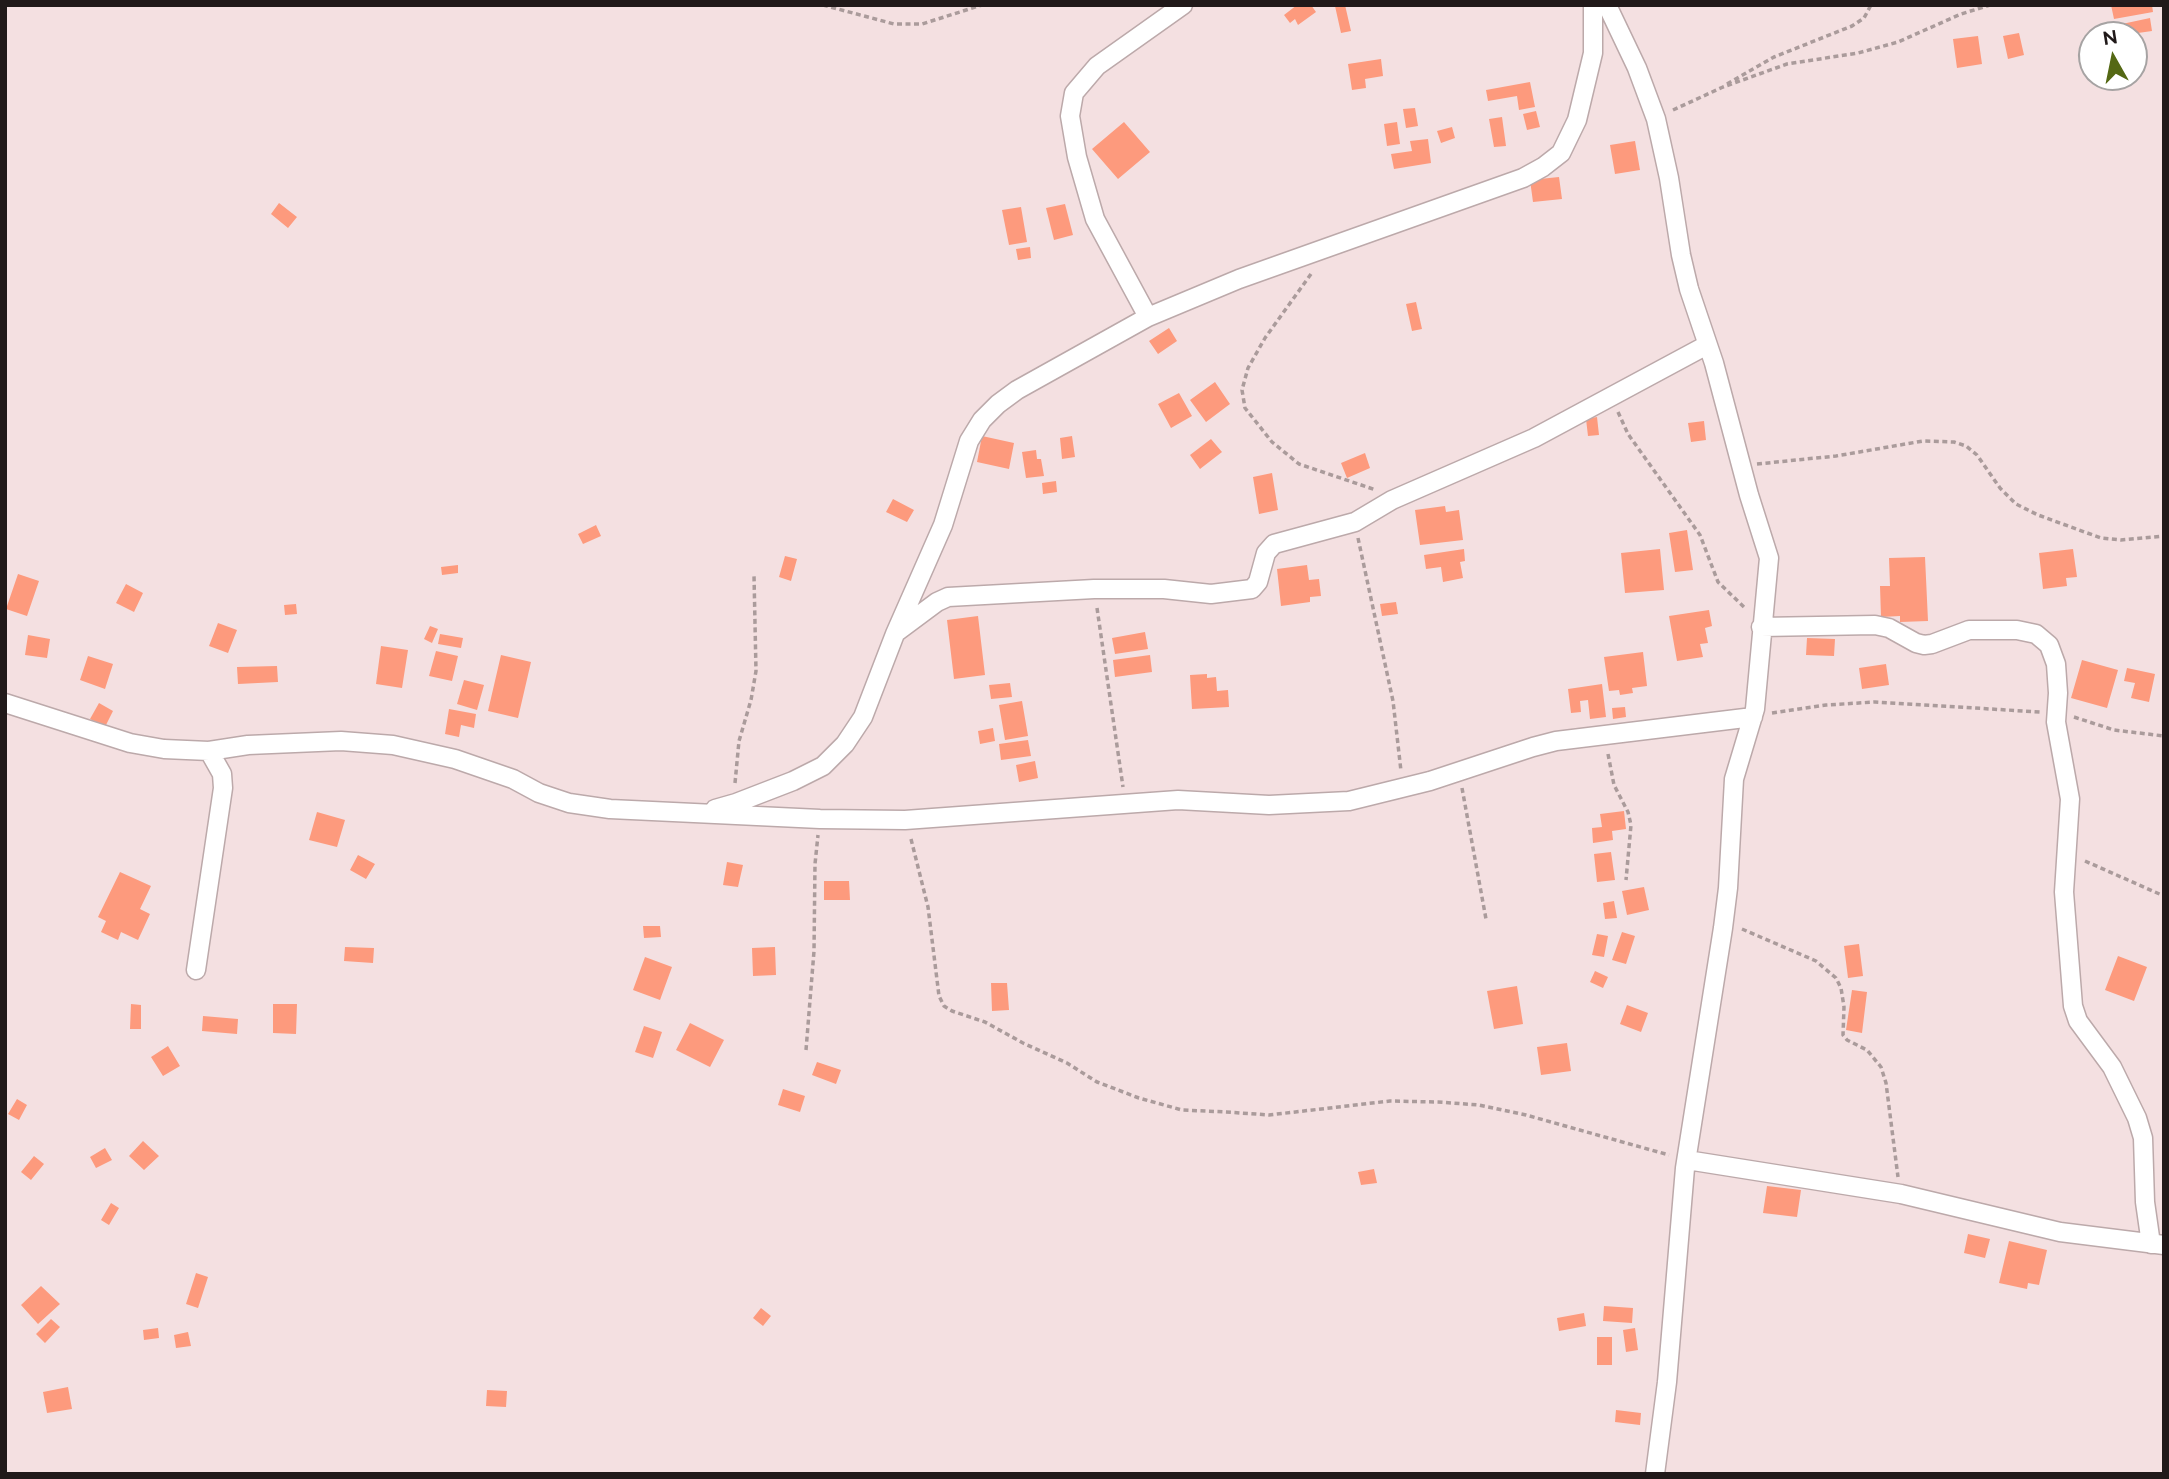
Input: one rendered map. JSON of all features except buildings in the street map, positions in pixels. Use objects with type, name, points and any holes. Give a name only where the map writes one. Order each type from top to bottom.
[{"type":"street","points":[[1148,317],[1095,219],[1077,158],[1070,116],[1074,93],[1097,66],[1183,5]]},
{"type":"street","points":[[698,813],[736,803],[793,781],[823,765],[845,744],[863,717],[895,634],[943,525],[969,441],[982,420],[1017,390],[1148,317],[1239,279],[1523,178],[1543,167],[1561,153],[1577,120],[1593,53],[1593,5]]},
{"type":"street","points":[[1607,5],[1637,68],[1656,119],[1669,178],[1681,255],[1769,558],[1754,713],[1734,779],[1728,888],[1687,1160],[1667,1382],[1655,1474]]},
{"type":"street","points":[[895,634],[937,602],[948,597],[1094,589],[1164,589],[1211,594],[1252,589],[1258,582],[1266,553],[1275,544],[1355,522],[1392,500],[1534,438],[1707,345]]},
{"type":"street","points":[[1687,1160],[1902,1194],[2035,1227],[2157,1245],[2145,1202],[2143,1139],[2137,1118],[2112,1067],[2078,1021],[2073,1006],[2064,892],[2070,799],[2058,733],[2056,664],[2049,645],[2036,634],[2017,630],[1969,630],[1924,645],[1889,628],[1875,625],[1761,627]]},
{"type":"street","points":[[5,703],[130,743],[164,749],[209,751],[271,744],[341,741],[393,745],[455,760],[513,779],[539,793],[569,803],[610,809],[762,818],[905,820],[1178,800],[1269,805],[1349,801],[1459,772],[1533,747],[1754,713]]},
{"type":"street","points":[[196,970],[223,788],[222,774],[209,751]]},
{"type":"path","points":[[823,5],[894,23],[922,24],[982,5]]},
{"type":"path","points":[[1656,119],[1723,87],[1774,57],[1852,26],[1864,18],[1871,5]]},
{"type":"path","points":[[1723,87],[1787,64],[1858,53],[1898,42],[1961,14],[1990,5]]},
{"type":"path","points":[[1313,272],[1265,338],[1248,368],[1242,390],[1245,408],[1272,442],[1299,464],[1368,486],[1392,500]]},
{"type":"path","points":[[1611,397],[1628,434],[1700,535],[1718,582],[1739,600],[1761,627]]},
{"type":"path","points":[[1741,465],[1804,461],[1923,441],[1954,442],[1966,446],[1977,455],[2000,488],[2017,504],[2038,515],[2101,538],[2121,540],[2164,536]]},
{"type":"path","points":[[1355,522],[1395,713],[1402,788]]},
{"type":"path","points":[[736,803],[736,758],[756,671],[754,575]]},
{"type":"path","points":[[1094,589],[1125,803]]},
{"type":"path","points":[[1754,713],[1875,702],[2031,713],[2057,710],[2090,724],[2114,730],[2164,736]]},
{"type":"path","points":[[1604,734],[1615,785],[1629,812],[1631,825],[1626,880]]},
{"type":"path","points":[[1459,772],[1486,919]]},
{"type":"path","points":[[806,1050],[814,951],[815,864],[820,819]]},
{"type":"path","points":[[905,820],[928,907],[935,978],[944,1006],[985,1022],[1067,1063],[1097,1082],[1182,1110],[1269,1115],[1390,1101],[1479,1105],[1526,1115],[1687,1160]]},
{"type":"path","points":[[2066,847],[2089,863],[2164,896]]},
{"type":"path","points":[[1740,927],[1746,932],[1816,961],[1836,978],[1841,988],[1844,1007],[1843,1035],[1847,1040],[1867,1050],[1881,1067],[1886,1083],[1893,1150],[1902,1194]]}]
